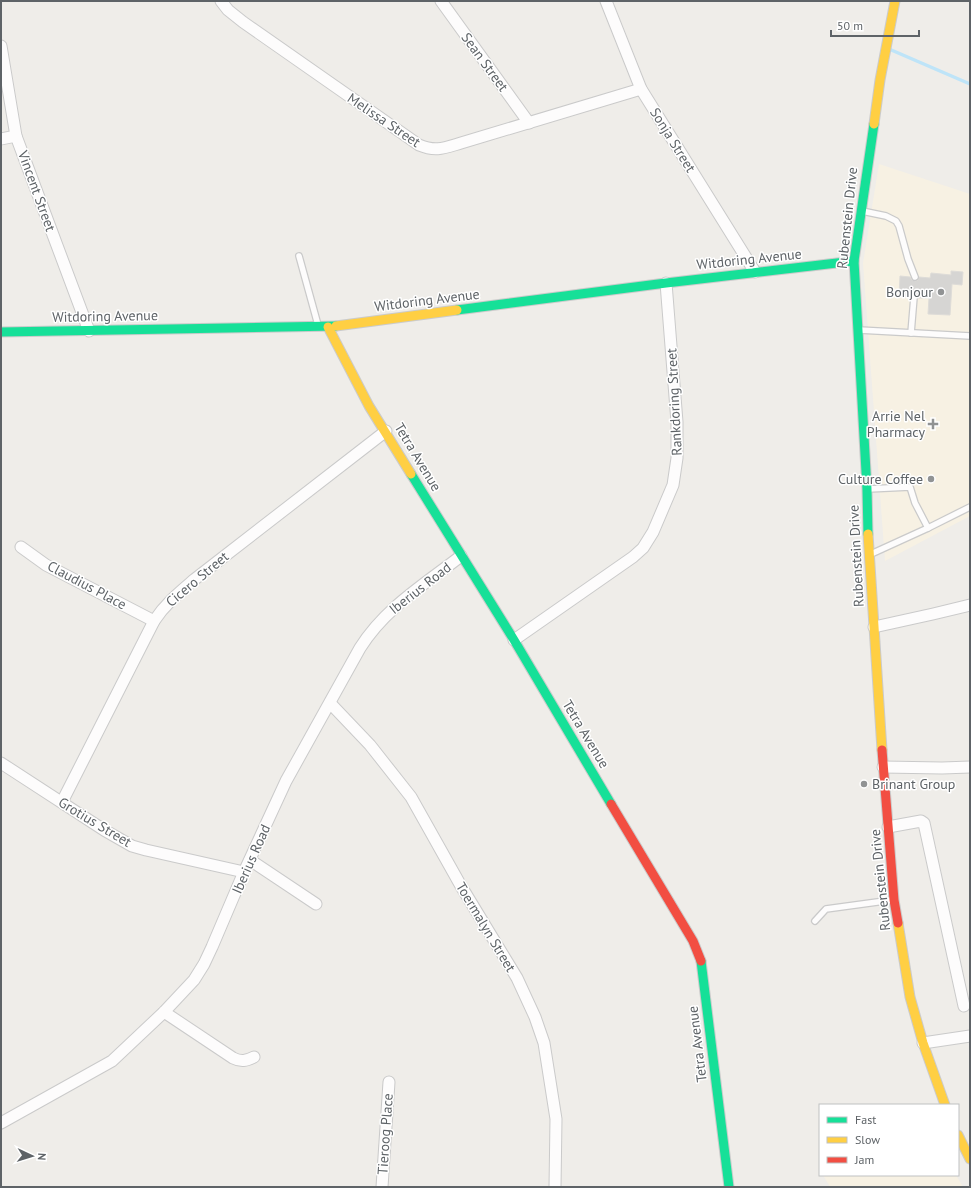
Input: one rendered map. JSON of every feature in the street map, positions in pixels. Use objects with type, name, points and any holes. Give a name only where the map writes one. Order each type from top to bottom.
[{"type":"street","name":"Melissa Street","points":[[221,1],[228,10],[243,22],[418,146],[428,149],[437,149],[641,89]]},
{"type":"street","name":"Sean Street","points":[[441,1],[529,122]]},
{"type":"street","name":"Sonja Street","points":[[606,1],[641,89],[755,272]]},
{"type":"street","name":"Rubenstein Drive","points":[[895,1],[880,80],[854,261],[857,330],[868,489],[869,555],[882,767],[894,900],[910,997],[923,1043],[946,1104]]},
{"type":"street","name":"Vincent Street","points":[[1,46],[16,136],[88,331]]},
{"type":"street","points":[[1,139],[16,136]]},
{"type":"street","name":"Witdoring Avenue","points":[[1,332],[323,327],[666,283],[854,261]]},
{"type":"street","name":"Rankdoring Street","points":[[514,640],[633,557],[643,548],[653,532],[665,506],[673,485],[677,458],[676,415],[666,283]]},
{"type":"street","name":"Tetra Avenue","points":[[323,327],[514,640],[693,940],[701,961],[729,1187]]},
{"type":"street","name":"Cicero Street","points":[[62,802],[154,621],[162,609],[173,597],[190,583],[386,430]]},
{"type":"street","name":"Claudius Place","points":[[21,547],[46,565],[154,621]]},
{"type":"street","name":"Iberius Road","points":[[1,1123],[112,1061],[164,1012],[194,980],[204,964],[286,781],[370,632],[399,604],[462,556]]},
{"type":"street","points":[[874,626],[970,605]]},
{"type":"street","name":"Toermalyn Street","points":[[330,703],[370,745],[411,797],[461,886],[517,978],[535,1017],[544,1043],[556,1118],[554,1187]]},
{"type":"street","name":"Grotius Street","points":[[1,763],[104,830],[132,846],[244,872]]},
{"type":"street","points":[[882,767],[942,768],[970,766]]},
{"type":"street","points":[[888,828],[921,821],[924,823],[964,1006]]},
{"type":"street","points":[[250,860],[316,904]]},
{"type":"street","points":[[164,1012],[233,1058],[240,1061],[246,1061],[254,1057]]},
{"type":"street","points":[[923,1043],[970,1036]]},
{"type":"street","name":"Tieroog Place","points":[[382,1187],[389,1082]]},
{"type":"street","points":[[959,1137],[970,1159]]},
{"type":"lane","points":[[867,165],[875,172]]},
{"type":"lane","points":[[862,211],[886,216],[896,221],[915,277]]},
{"type":"lane","points":[[299,256],[323,327]]},
{"type":"lane","points":[[911,333],[914,297]]},
{"type":"lane","points":[[857,330],[970,336]]},
{"type":"lane","points":[[868,489],[910,487],[915,503],[928,528]]},
{"type":"lane","points":[[869,555],[928,528],[970,506]]},
{"type":"lane","points":[[815,921],[826,909],[894,900]]},
{"type":"shaded area","points":[[879,164],[970,194],[970,516],[885,561],[863,263]]},
{"type":"shaded area","points":[[824,1176],[957,1176],[963,1187],[830,1187]]},
{"type":"building","points":[[951,271],[963,272],[962,285],[952,284],[950,315],[928,314],[929,298],[918,298],[916,293],[912,293],[910,297],[899,296],[900,276],[910,277],[915,281],[918,280],[919,277],[930,278],[931,273],[951,275]]},
{"type":"waterway","points":[[889,49],[970,84]]},
{"type":"traffic: fast","points":[[868,534],[867,489],[854,261],[874,124]]},
{"type":"traffic: fast","points":[[457,310],[854,261]]},
{"type":"traffic: fast","points":[[1,332],[336,326]]},
{"type":"traffic: fast","points":[[411,474],[514,640],[611,804]]},
{"type":"traffic: fast","points":[[701,961],[729,1187]]},
{"type":"traffic: slow","points":[[874,124],[880,80],[895,1]]},
{"type":"traffic: slow","points":[[336,326],[457,310]]},
{"type":"traffic: slow","points":[[328,327],[369,406],[411,474]]},
{"type":"traffic: slow","points":[[868,534],[882,750]]},
{"type":"traffic: slow","points":[[898,923],[910,997],[923,1043],[945,1104]]},
{"type":"traffic: slow","points":[[959,1137],[970,1159]]},
{"type":"traffic: jam","points":[[882,750],[894,900],[898,923]]},
{"type":"traffic: jam","points":[[611,804],[693,941],[701,961]]},
{"type":"place","name":"Bonjour","points":[[941,292]]},
{"type":"place","name":"Arrie Nel Pharmacy","points":[[933,424]]},
{"type":"place","name":"Culture Coffee","points":[[931,479]]},
{"type":"place","name":"Brinant Group","points":[[864,784]]}]
